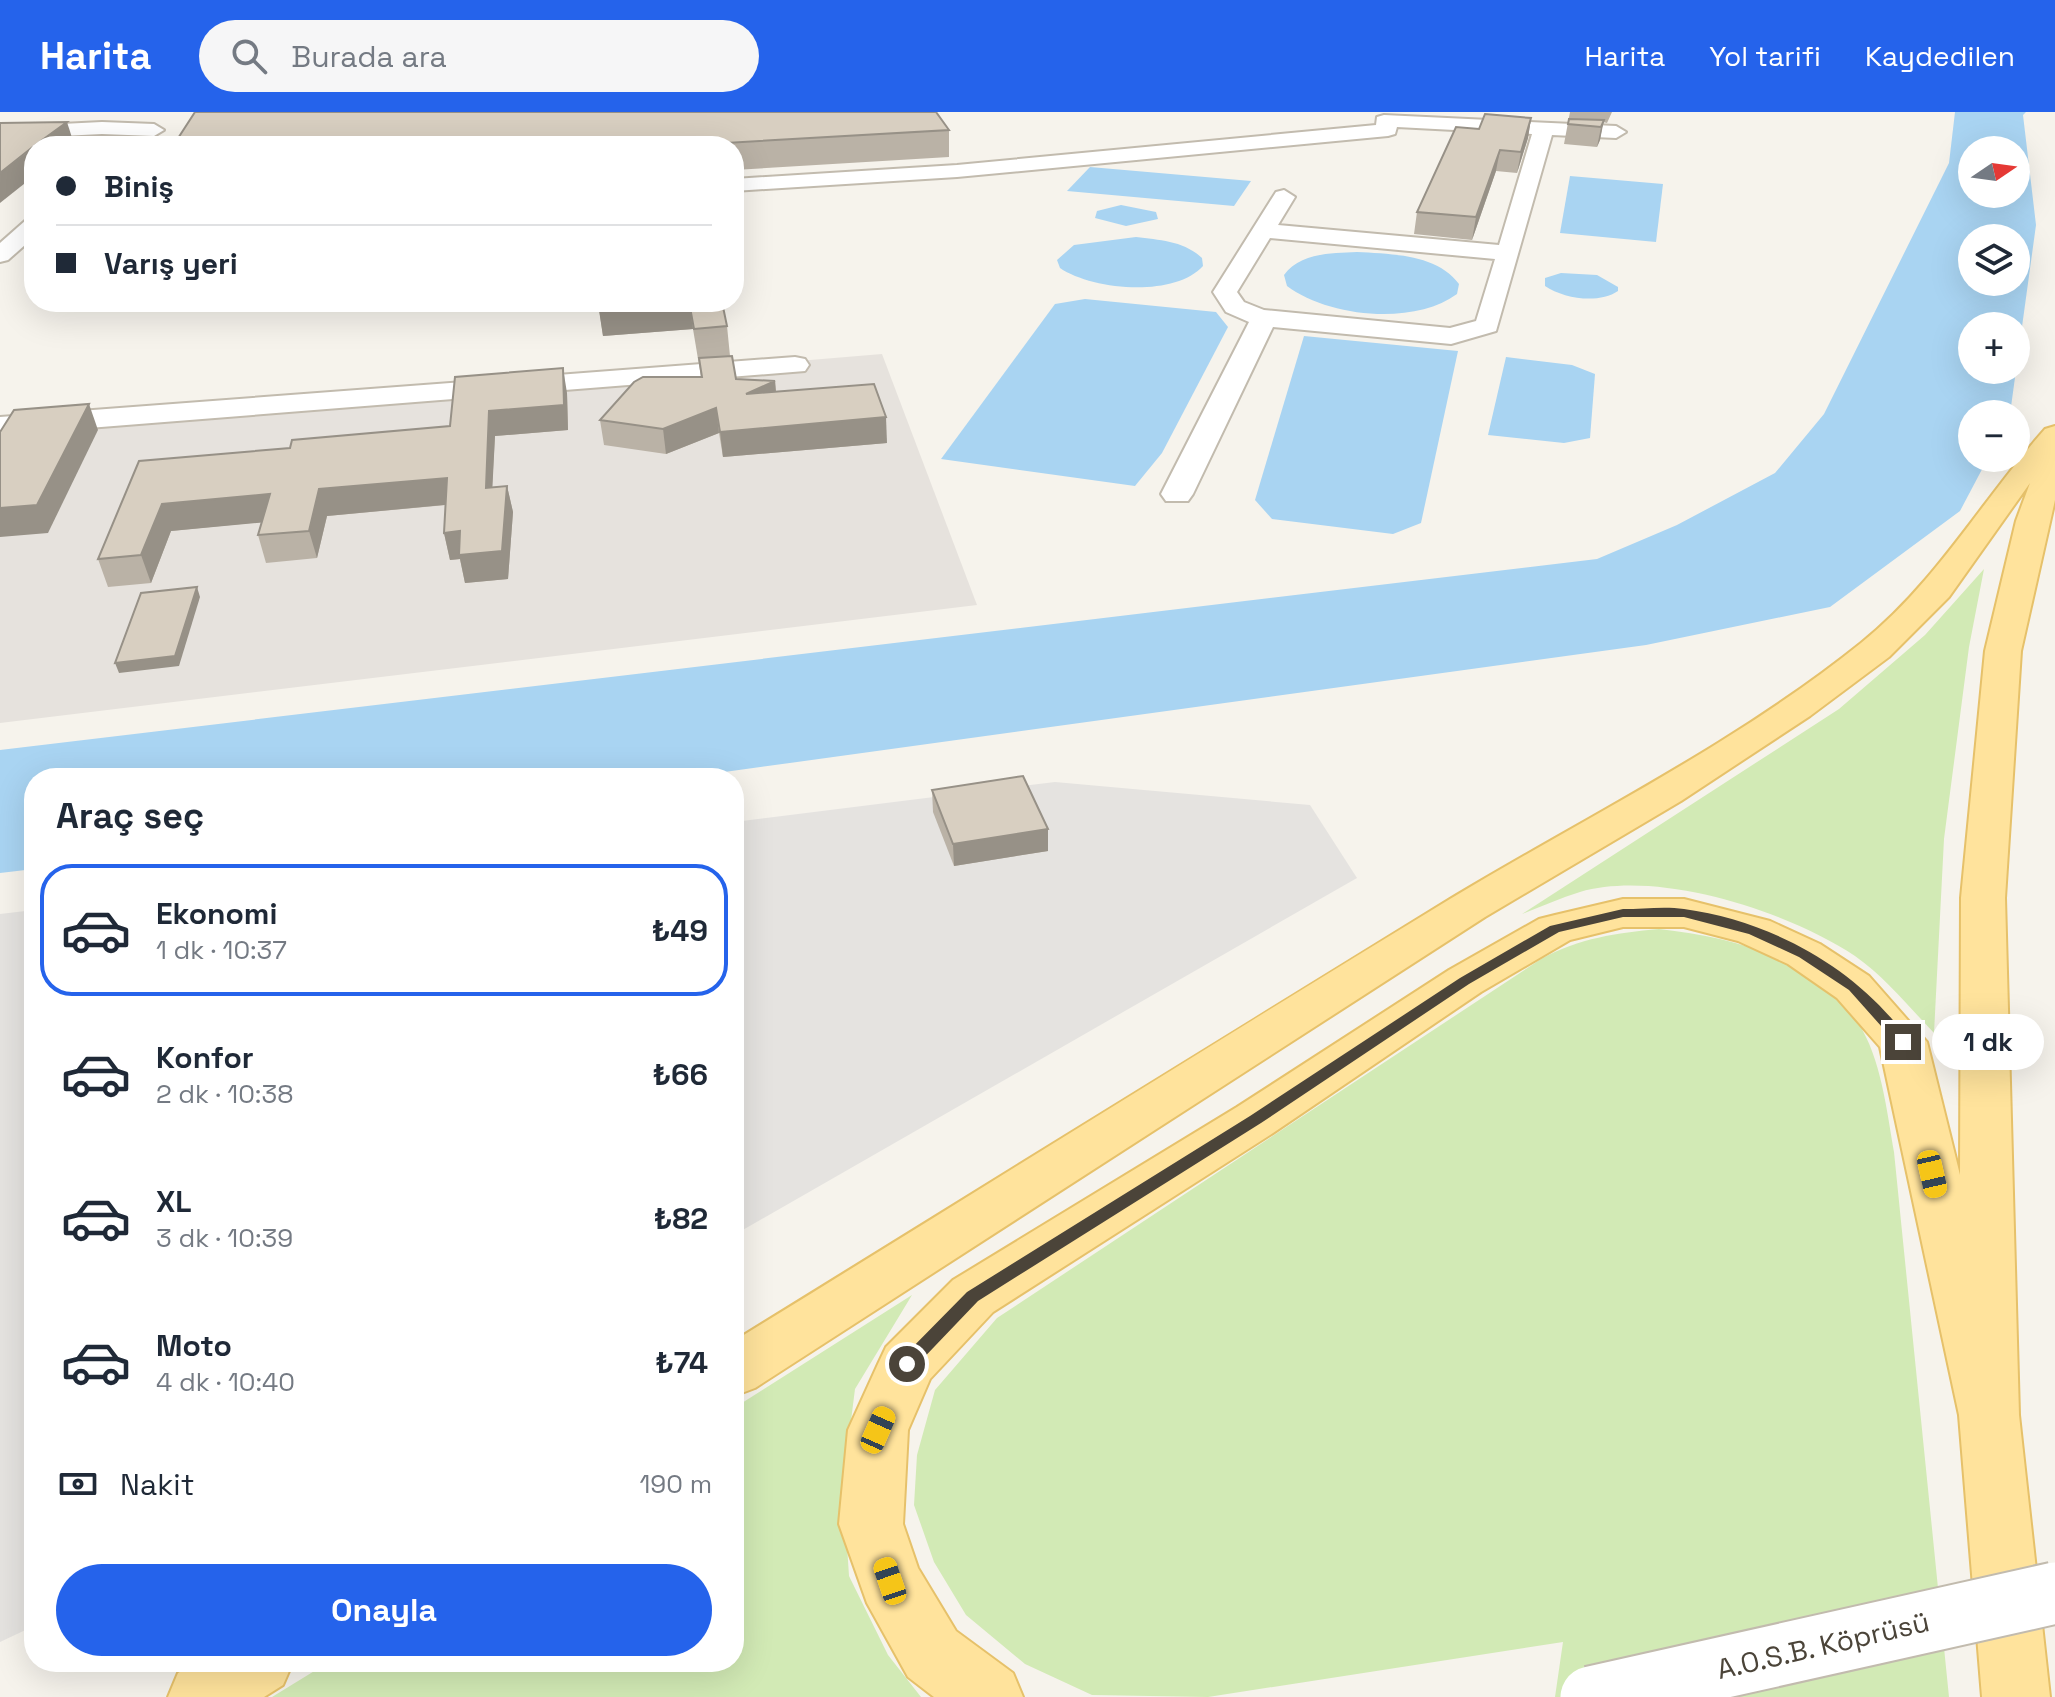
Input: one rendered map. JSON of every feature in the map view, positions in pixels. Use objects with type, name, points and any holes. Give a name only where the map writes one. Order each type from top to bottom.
[{"type":"main road","points":[[744,1365],[1469,907],[1667,792],[1797,708],[1876,649],[1937,590],[2012,485],[2055,435]]},
{"type":"main road","points":[[2016,1697],[1989,1415],[1983,898],[2003,651],[2032,521],[2055,456]]},
{"type":"main road","points":[[989,1697],[932,1654],[890,1581],[871,1524],[878,1430],[907,1364],[973,1296],[1255,1120],[1465,981],[1555,929],[1623,913],[1684,913],[1754,931],[1804,954],[1853,987],[1903,1042],[1989,1415]]},
{"type":"main road","points":[[202,1697],[243,1672]]},
{"type":"street","points":[[744,184],[957,171],[1388,130],[1384,121],[1616,132]]},
{"type":"street","points":[[0,133],[102,128],[154,130],[146,136]]},
{"type":"street","points":[[1284,197],[1225,292],[1227,300],[1239,310],[1264,318],[1451,336],[1465,334],[1487,326],[1544,128]]},
{"type":"street","points":[[1261,230],[1508,253]]},
{"type":"street","points":[[0,255],[24,235]]},
{"type":"street","points":[[1177,494],[1264,318]]},
{"type":"street","points":[[0,426],[795,365]]},
{"type":"street","name":"A.O.S.B. Köprüsü","points":[[1591,1697],[2055,1593]]},
{"type":"shaded area","points":[[882,354],[977,605],[0,723],[0,427]]},
{"type":"shaded area","points":[[1055,782],[1310,805],[1357,878],[744,1229],[744,821]]},
{"type":"shaded area","points":[[24,911],[24,1631],[0,1642],[0,914]]},
{"type":"green space","points":[[1984,569],[1969,647],[1944,839],[1934,1033],[1887,983],[1855,956],[1795,924],[1722,899],[1647,886],[1612,886],[1580,892],[1522,914],[1839,709],[1925,635]]},
{"type":"green space","points":[[1659,929],[1743,945],[1795,966],[1839,1000],[1858,1023],[1872,1052],[1882,1085],[1894,1152],[1949,1697],[1555,1697],[1563,1642],[1208,1697],[1092,1695],[1025,1664],[966,1615],[934,1562],[914,1505],[917,1455],[935,1390],[997,1318],[1541,959],[1598,938]]},
{"type":"green space","points":[[912,1295],[855,1389],[843,1484],[849,1576],[888,1655],[921,1697],[272,1697],[313,1672],[744,1672],[744,1402]]},
{"type":"water","points":[[1955,112],[2026,112],[2023,115],[2025,136],[1958,136],[1958,208],[2030,208],[2030,174],[2036,225],[2030,269],[2030,224],[1958,224],[1958,296],[2026,296],[2024,312],[1958,312],[1958,384],[2014,384],[2012,400],[1958,400],[1958,472],[1981,472],[1960,511],[1830,607],[1646,645],[744,769],[24,768],[24,870],[0,873],[0,750],[1597,559],[1677,525],[1775,473],[1824,414],[1949,163]]},
{"type":"water","points":[[1090,167],[1251,181],[1234,206],[1067,191]]},
{"type":"water","points":[[1570,176],[1663,184],[1656,242],[1560,233]]},
{"type":"water","points":[[1121,205],[1156,212],[1158,219],[1126,226],[1095,218],[1097,211]]},
{"type":"water","points":[[1136,237],[1171,242],[1187,248],[1202,258],[1203,266],[1173,283],[1133,287],[1074,276],[1060,268],[1057,260],[1074,245]]},
{"type":"water","points":[[1357,252],[1426,261],[1450,274],[1459,284],[1457,294],[1418,311],[1371,314],[1325,305],[1287,286],[1284,275],[1298,262],[1317,256]]},
{"type":"water","points":[[1561,273],[1597,275],[1618,287],[1618,291],[1592,299],[1562,294],[1545,286],[1545,278]]},
{"type":"water","points":[[1085,299],[1216,312],[1228,327],[1162,453],[1135,486],[941,459],[1055,304]]},
{"type":"water","points":[[1304,336],[1458,351],[1421,523],[1393,534],[1272,519],[1255,500]]},
{"type":"water","points":[[1506,357],[1572,365],[1595,374],[1590,438],[1564,443],[1488,435]]},
{"type":"building","points":[[195,112],[936,112],[949,130],[744,142],[744,136],[179,136]]},
{"type":"building","points":[[1485,114],[1531,118],[1521,152],[1500,150],[1476,217],[1417,212],[1456,127],[1479,129]]},
{"type":"building","points":[[1569,119],[1604,120],[1601,127],[1568,124]]},
{"type":"building","points":[[67,122],[48,136],[24,136],[24,154],[0,173],[0,123]]},
{"type":"building","points":[[691,312],[724,312],[727,326],[694,329]]},
{"type":"building","points":[[732,356],[736,379],[775,381],[746,394],[874,384],[886,417],[720,432],[716,408],[663,429],[600,420],[634,382],[643,377],[702,377],[699,358]]},
{"type":"building","points":[[563,368],[564,405],[489,411],[486,488],[507,486],[502,551],[459,555],[460,531],[444,533],[447,478],[319,489],[309,531],[258,535],[270,494],[162,504],[141,555],[98,559],[139,461],[290,448],[292,440],[450,426],[455,377]]},
{"type":"building","points":[[89,404],[37,505],[0,508],[0,432],[14,410]]},
{"type":"building","points":[[197,587],[175,656],[115,663],[141,593]]},
{"type":"building","points":[[1023,776],[1048,829],[953,844],[932,790]]},
{"type":"route","points":[[907,1364],[973,1296],[1255,1120],[1465,981],[1555,929],[1623,913],[1684,913],[1754,931],[1804,954],[1853,987],[1903,1042]]}]
